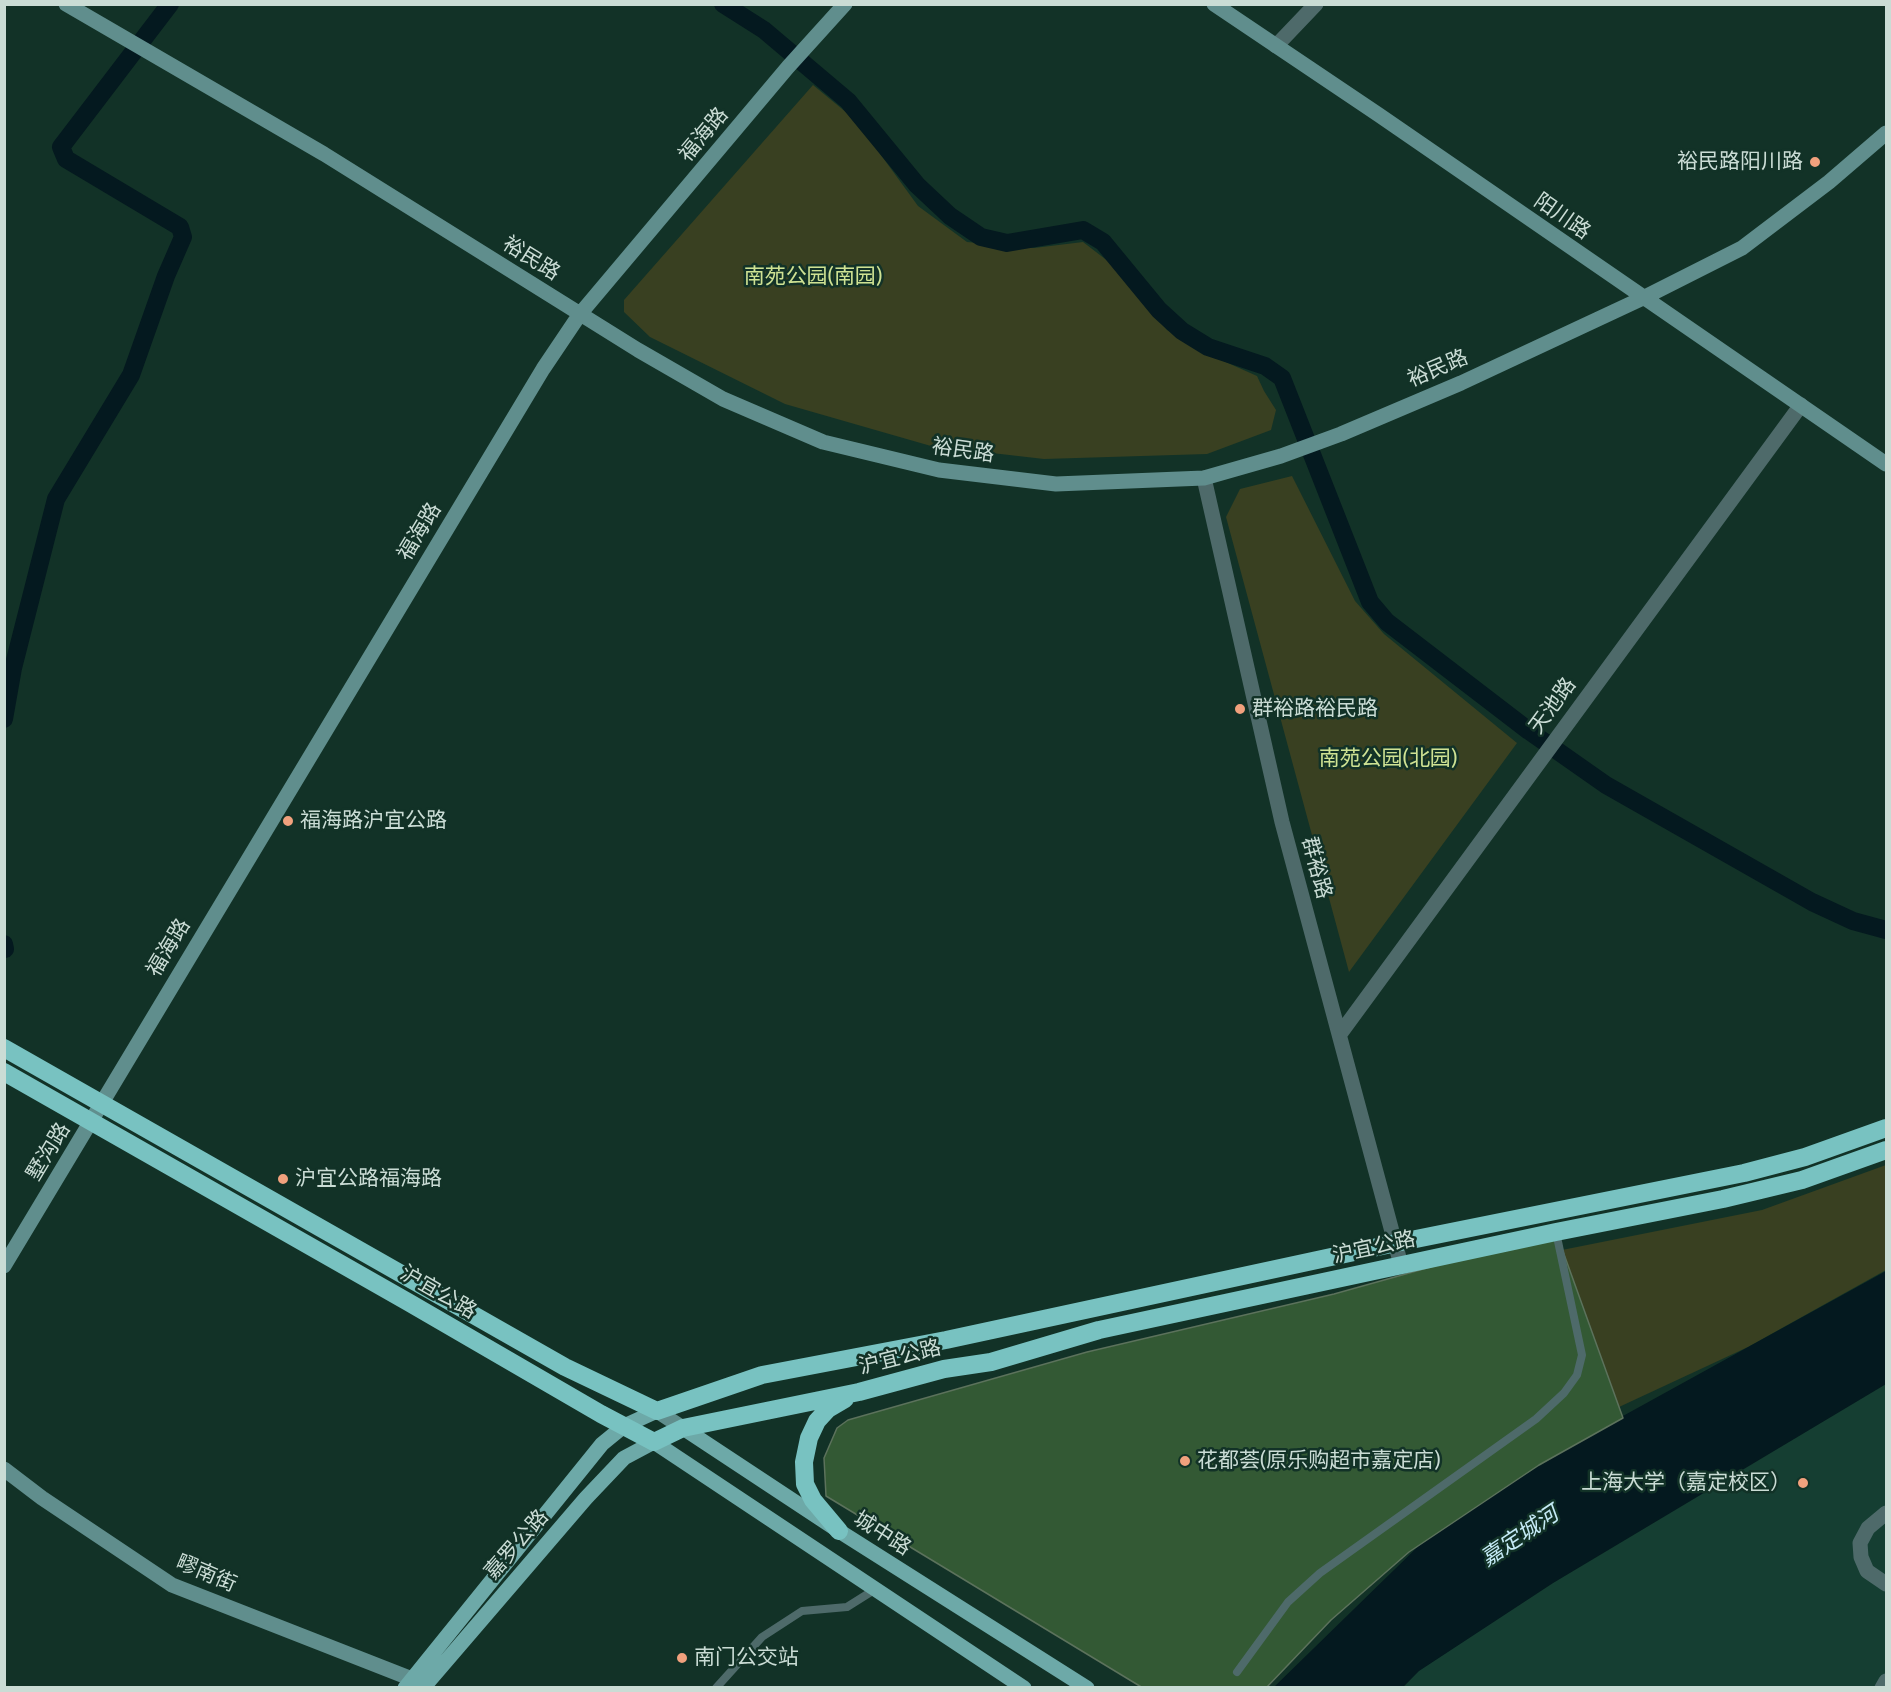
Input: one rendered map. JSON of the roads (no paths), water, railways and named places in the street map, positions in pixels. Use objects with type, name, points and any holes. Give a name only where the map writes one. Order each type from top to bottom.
[{"type":"highway","name":"沪宜公路","points":[[4,1048],[565,1367],[657,1412],[762,1376],[946,1340],[1396,1243],[1744,1173],[1805,1157],[1887,1128]]},
{"type":"highway","name":"沪宜公路","points":[[4,1072],[654,1442],[683,1428],[859,1392],[944,1369],[991,1362],[1100,1330],[1556,1232],[1723,1199],[1802,1180],[1887,1150]]},
{"type":"highway","points":[[839,1532],[813,1500],[806,1484],[804,1462],[808,1438],[817,1421],[828,1408],[859,1392]]},
{"type":"main road","points":[[418,1686],[602,1444],[624,1426],[657,1412]]},
{"type":"main road","name":"城中路","points":[[683,1428],[839,1532],[1087,1688]]},
{"type":"main road","points":[[654,1442],[1024,1688]]},
{"type":"main road","name":"嘉罗公路","points":[[418,1686],[624,1458],[654,1442]]},
{"type":"street","name":"裕民路","points":[[66,4],[324,154],[580,314],[723,399],[823,442],[939,470],[1056,484],[1204,478],[1281,456],[1341,434],[1461,383],[1643,298],[1742,248],[1829,182],[1887,133]]},
{"type":"street","name":"福海路","points":[[91,1123],[531,389],[580,314],[788,67],[845,4]]},
{"type":"street","name":"阳川路","points":[[1214,4],[1887,464]]},
{"type":"street","points":[[1276,46],[1316,4]]},
{"type":"street","name":"天池路","points":[[1340,1034],[1801,405]]},
{"type":"street","name":"群裕路","points":[[1204,478],[1282,822],[1401,1265]]},
{"type":"street","name":"墅沟路","points":[[4,1266],[91,1123]]},
{"type":"street","name":"城中路","points":[[657,1412],[683,1428]]},
{"type":"street","name":"疁南街","points":[[4,1469],[42,1498],[172,1586],[418,1686]]},
{"type":"street","points":[[1887,1513],[1868,1528],[1860,1543],[1867,1570],[1887,1584]]},
{"type":"street","points":[[1882,1688],[1887,1682]]},
{"type":"lane","points":[[1237,1672],[1288,1602],[1320,1574],[1536,1419],[1564,1393],[1577,1375],[1582,1355],[1556,1232]]},
{"type":"lane","points":[[716,1688],[762,1637],[802,1611],[848,1607],[874,1590]]},
{"type":"water","name":"嘉定城河","points":[[1886,1271],[1886,1384],[1553,1583],[1419,1671],[1403,1687],[1273,1688],[1435,1530],[1603,1427]]},
{"type":"waterway","points":[[4,719],[13,668],[56,499],[131,375],[166,276],[183,237],[180,227],[66,159],[61,147],[170,4]]},
{"type":"waterway","points":[[723,4],[764,30],[848,101],[917,185],[950,216],[981,237],[1007,243],[1083,230],[1103,242],[1159,310],[1182,331],[1208,347],[1265,366],[1282,378],[1370,602],[1387,622],[1529,731],[1606,785],[1812,902],[1853,921],[1886,930]]},
{"type":"waterway","points":[[4,944],[5,949]]},
{"type":"place","name":"裕民路阳川路","points":[[1815,162]]},
{"type":"place","name":"群裕路裕民路","points":[[1240,709]]},
{"type":"place","name":"福海路沪宜公路","points":[[288,821]]},
{"type":"place","name":"沪宜公路福海路","points":[[283,1179]]},
{"type":"place","name":"花都荟(原乐购超市嘉定店)","points":[[1185,1461]]},
{"type":"place","name":"上海大学（嘉定校区）","points":[[1803,1483]]},
{"type":"place","name":"南门公交站","points":[[682,1658]]},
{"type":"park label","name":"南苑公园(南园)","points":[[813,277]]},
{"type":"park label","name":"南苑公园(北园)","points":[[1388,759]]}]
